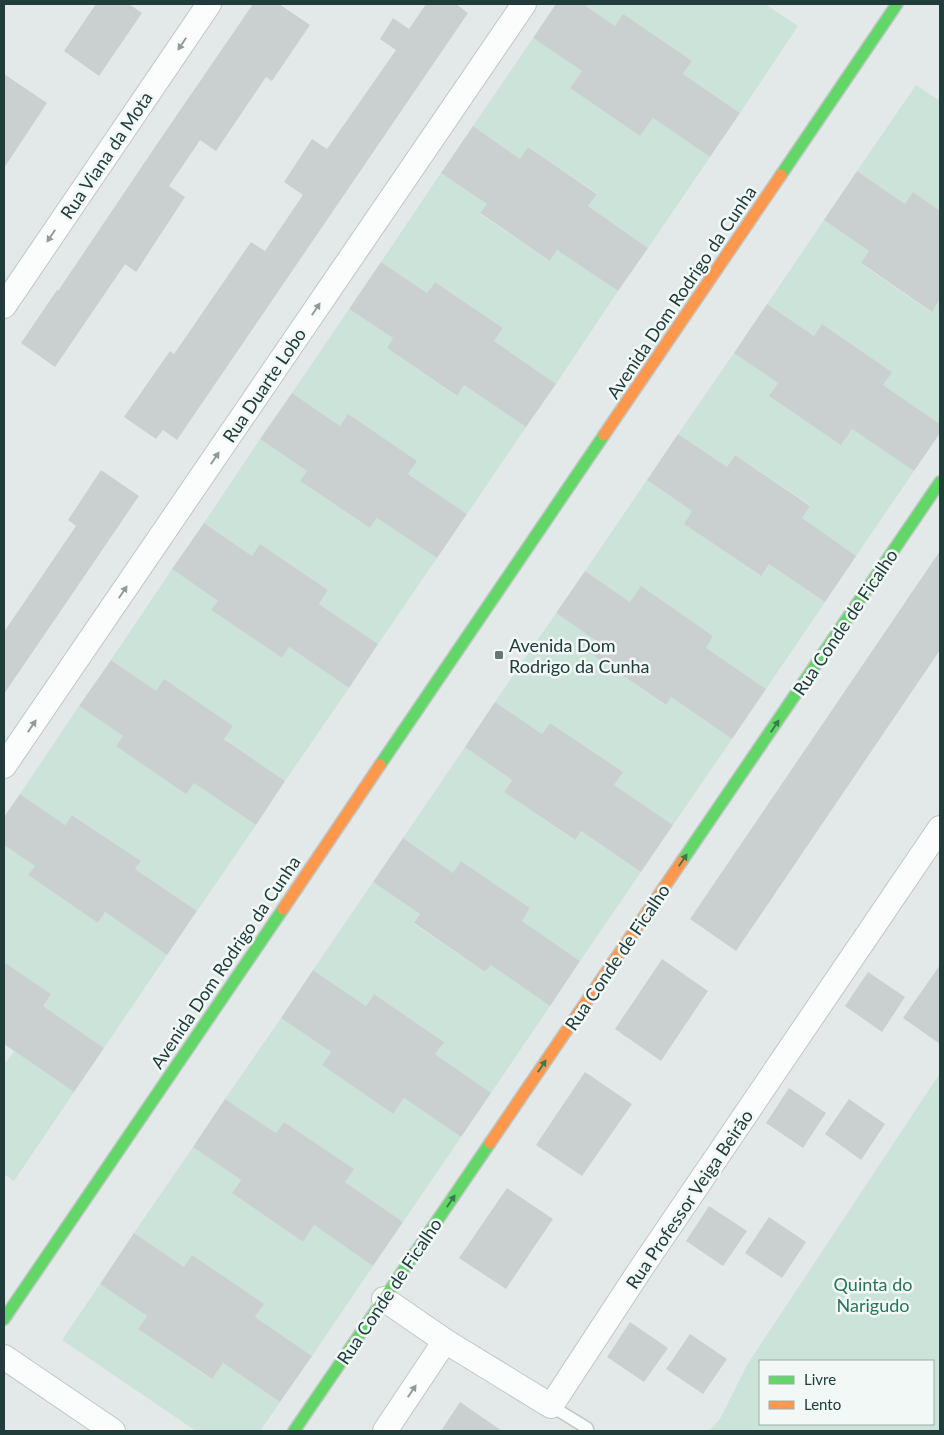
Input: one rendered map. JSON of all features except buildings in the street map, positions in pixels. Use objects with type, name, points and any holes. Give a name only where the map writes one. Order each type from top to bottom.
[{"type":"street","name":"Rua Viana da Mota","points":[[4,306],[209,4]]},
{"type":"street","name":"Rua Duarte Lobo","points":[[4,766],[523,4]]},
{"type":"street","name":"Avenida Dom Rodrigo da Cunha","points":[[4,1319],[898,4]]},
{"type":"street","name":"Rua Conde de Ficalho","points":[[294,1431],[940,482]]},
{"type":"street","name":"Rua Professor Veiga Beirão","points":[[552,1406],[642,1267],[940,828]]},
{"type":"street","points":[[384,1299],[445,1341],[552,1406]]},
{"type":"street","points":[[385,1431],[445,1341]]},
{"type":"street","points":[[4,1357],[113,1431]]},
{"type":"lane","points":[[552,1406],[587,1428],[588,1431]]},
{"type":"green space","points":[[583,4],[765,4],[798,26],[740,113],[683,74],[692,61],[615,26]]},
{"type":"green space","points":[[533,38],[582,71],[570,88],[640,136],[653,118],[710,157],[648,248],[588,206],[597,193],[528,147],[520,159],[473,126]]},
{"type":"green space","points":[[916,85],[940,101],[940,211],[913,193],[905,204],[857,171]]},
{"type":"green space","points":[[441,173],[487,204],[480,214],[550,261],[557,250],[618,291],[556,384],[494,341],[503,328],[435,282],[427,293],[381,262]]},
{"type":"green space","points":[[824,220],[869,251],[861,264],[931,312],[940,299],[940,424],[883,385],[891,371],[822,324],[814,336],[767,304]]},
{"type":"green space","points":[[349,309],[393,338],[387,348],[456,396],[464,385],[526,427],[467,514],[408,474],[416,461],[348,415],[340,426],[292,393]]},
{"type":"green space","points":[[734,353],[778,383],[769,396],[852,429],[914,471],[856,556],[801,518],[810,505],[735,455],[727,467],[678,434]]},
{"type":"green space","points":[[260,439],[307,471],[300,481],[370,528],[377,518],[437,558],[378,644],[319,604],[328,590],[260,544],[252,556],[204,523]]},
{"type":"green space","points":[[647,480],[692,511],[684,524],[760,576],[769,564],[825,602],[766,689],[705,648],[713,636],[641,587],[630,602],[585,571]]},
{"type":"green space","points":[[172,569],[218,601],[212,611],[282,658],[289,647],[349,688],[285,781],[111,660]]},
{"type":"green space","points":[[556,613],[601,644],[594,656],[665,705],[671,697],[732,739],[673,825],[614,785],[622,772],[550,723],[542,734],[495,702]]},
{"type":"green space","points":[[79,706],[123,736],[117,746],[194,783],[256,825],[197,911],[135,869],[140,861],[73,815],[65,825],[20,794]]},
{"type":"green space","points":[[465,747],[512,779],[504,792],[574,840],[581,831],[641,872],[580,961],[522,921],[530,908],[461,861],[453,873],[403,838]]},
{"type":"green space","points":[[4,845],[35,866],[28,875],[98,923],[105,912],[167,955],[104,1048],[43,1006],[51,994],[4,962]]},
{"type":"green space","points":[[373,882],[420,914],[414,924],[485,972],[491,965],[550,1006],[491,1093],[435,1054],[443,1041],[374,994],[366,1006],[313,970]]},
{"type":"green space","points":[[281,1018],[331,1052],[322,1065],[393,1114],[404,1098],[461,1137],[403,1222],[345,1182],[353,1169],[284,1122],[276,1133],[225,1099]]},
{"type":"green space","points":[[14,1051],[74,1092],[14,1181],[4,1174],[4,1061],[6,1062]]},
{"type":"green space","name":"Quinta do Narigudo","points":[[940,1073],[940,1431],[709,1431],[720,1419],[747,1365]]},
{"type":"green space","points":[[193,1147],[241,1180],[232,1193],[303,1242],[314,1225],[373,1266],[312,1356],[255,1317],[263,1305],[192,1256],[184,1267],[134,1233]]},
{"type":"green space","points":[[100,1284],[147,1316],[138,1329],[211,1379],[223,1363],[280,1402],[260,1431],[196,1431],[62,1340]]},
{"type":"traffic: fast","points":[[781,175],[897,4]]},
{"type":"traffic: fast","points":[[380,765],[604,435]]},
{"type":"traffic: fast","points":[[682,861],[940,482]]},
{"type":"traffic: fast","points":[[4,1319],[283,909]]},
{"type":"traffic: fast","points":[[294,1431],[490,1143]]},
{"type":"traffic: slow","points":[[604,435],[781,175]]},
{"type":"traffic: slow","points":[[283,909],[380,765]]},
{"type":"traffic: slow","points":[[490,1143],[682,861]]},
{"type":"place","name":"Avenida Dom Rodrigo da Cunha","points":[[499,655]]}]
